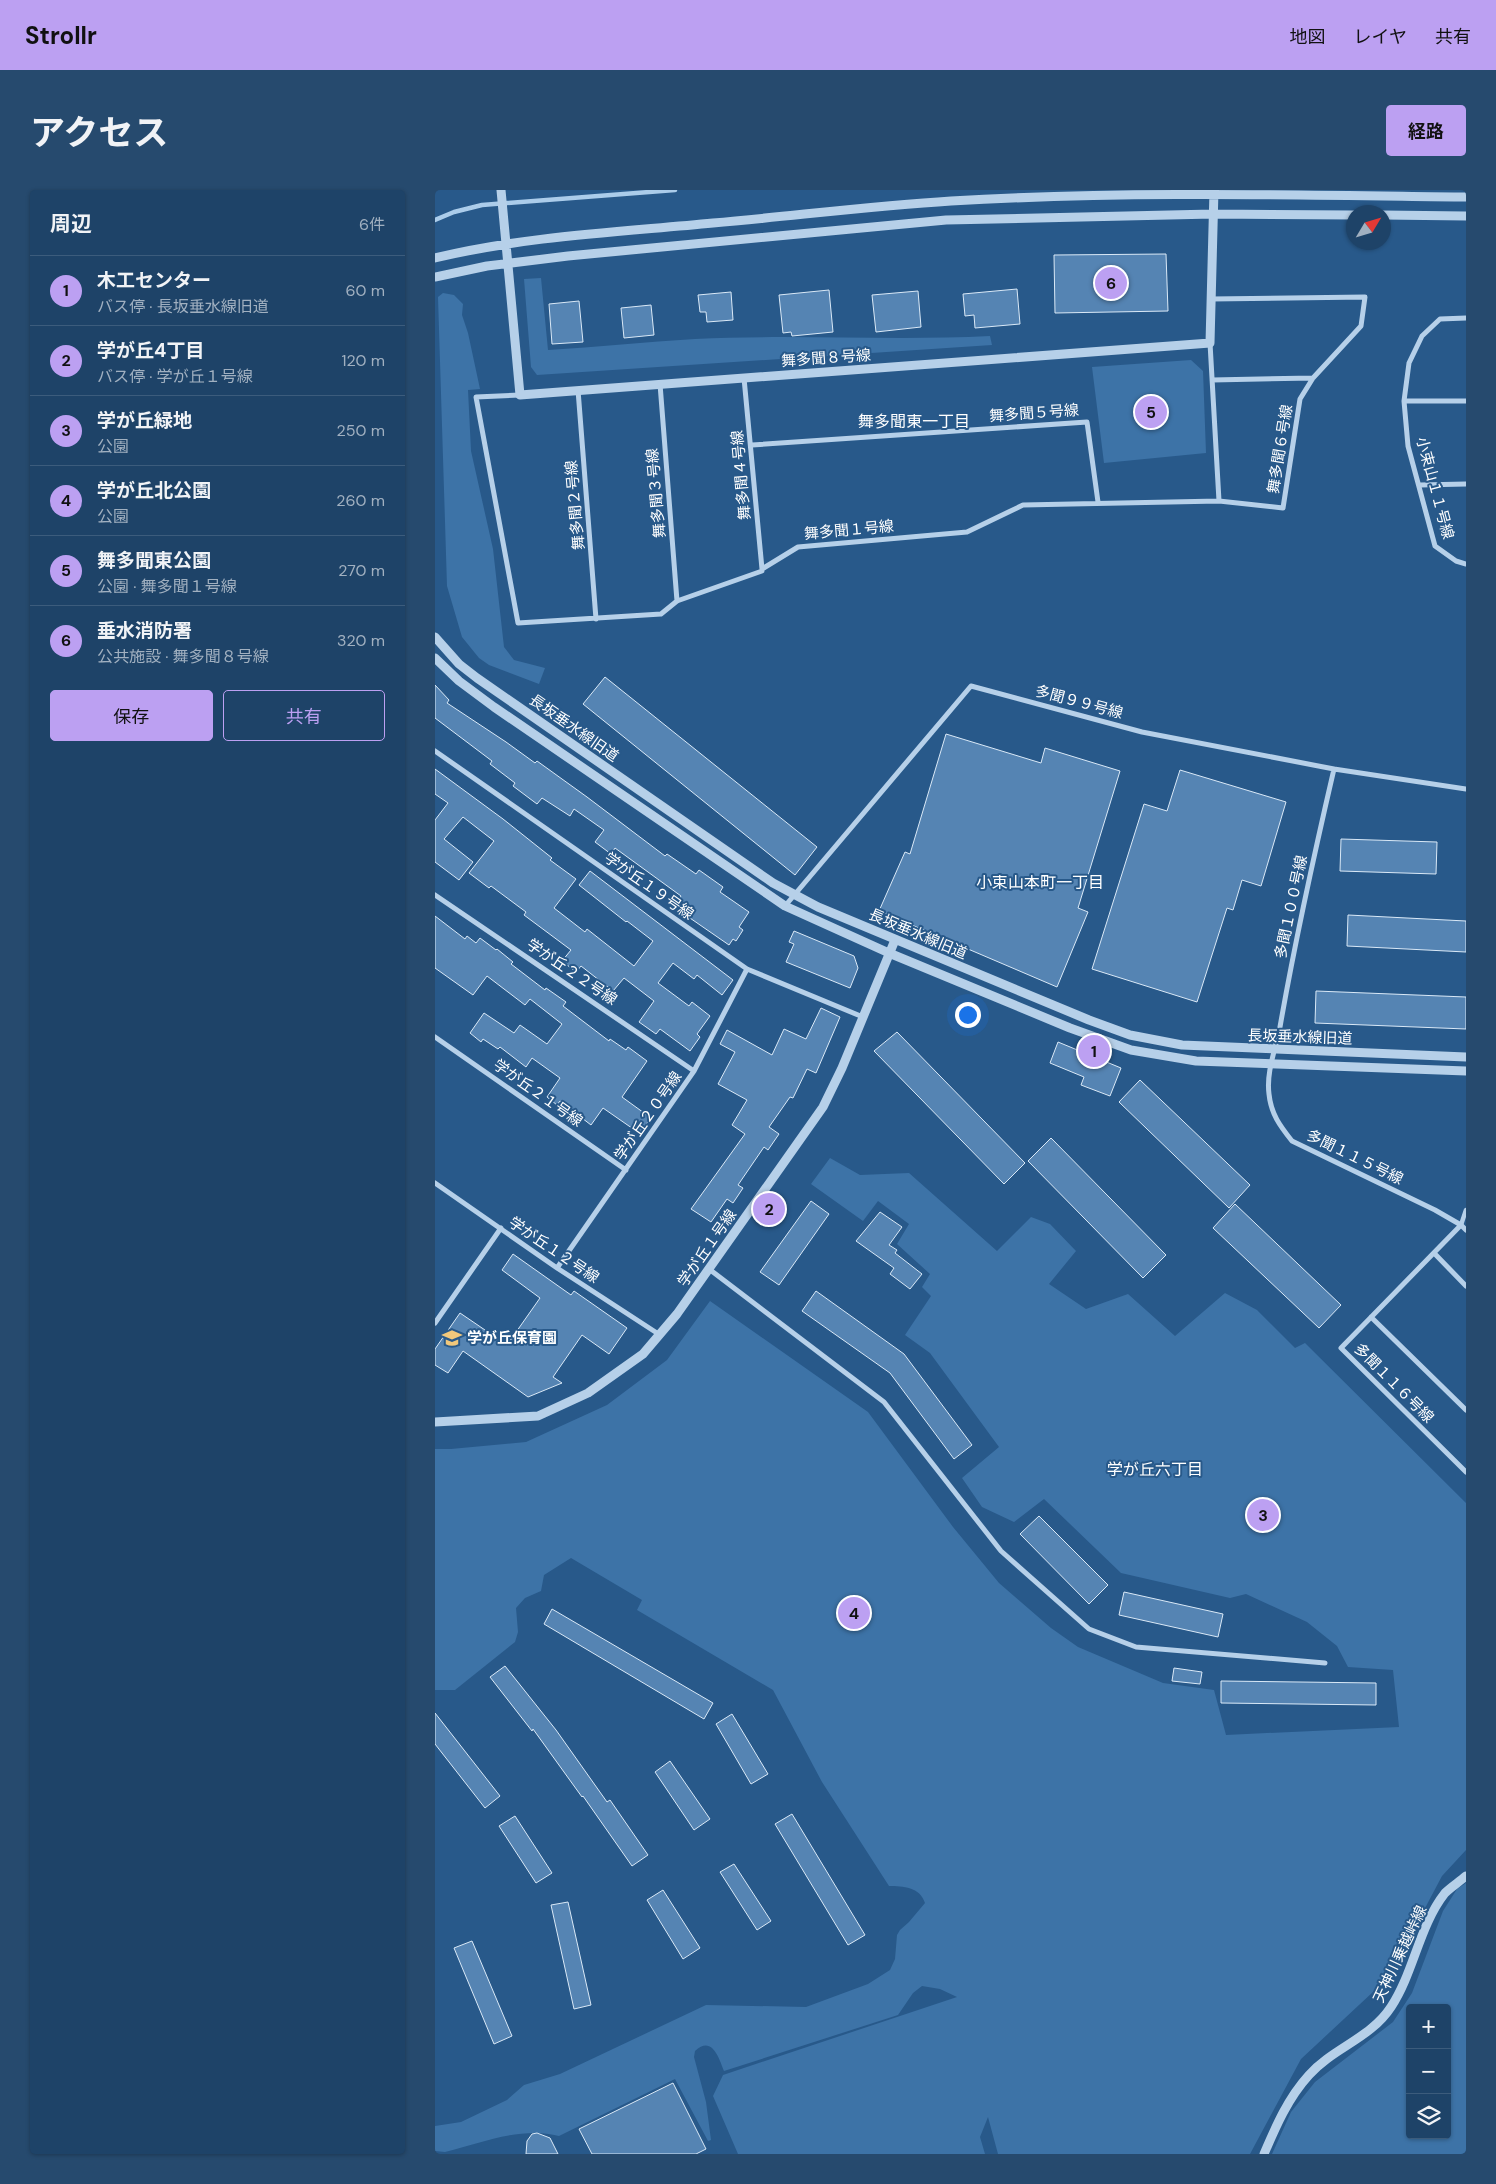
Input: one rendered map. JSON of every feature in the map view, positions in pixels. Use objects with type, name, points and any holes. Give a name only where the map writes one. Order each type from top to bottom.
[{"type":"street","points":[[501,190],[519,395]]},
{"type":"street","points":[[1214,192],[1210,343],[1219,501]]},
{"type":"street","points":[[435,258],[472,249],[572,236],[895,206],[1062,196],[1214,192],[1466,197]]},
{"type":"street","points":[[435,277],[487,266],[559,257],[946,220],[1213,214],[1346,215]]},
{"type":"street","points":[[1391,215],[1466,216]]},
{"type":"street","name":"舞多聞６号線","points":[[1211,299],[1365,297],[1361,326],[1313,378],[1301,399],[1283,508],[1219,501]]},
{"type":"street","name":"小束山１１号線","points":[[1466,318],[1440,319],[1422,336],[1409,362],[1404,401],[1408,446],[1420,484],[1435,546],[1456,561],[1466,564]]},
{"type":"street","name":"舞多聞８号線","points":[[519,395],[1210,343]]},
{"type":"street","name":"舞多聞４号線","points":[[745,378],[762,569]]},
{"type":"street","points":[[1212,380],[1313,378]]},
{"type":"street","name":"舞多聞３号線","points":[[660,384],[677,601]]},
{"type":"street","name":"舞多聞２号線","points":[[578,390],[597,619]]},
{"type":"street","name":"舞多聞１号線","points":[[519,395],[476,397],[518,623],[661,614],[677,601],[762,571],[762,569],[798,546],[967,532],[1023,504],[1219,501]]},
{"type":"street","points":[[1404,401],[1466,401]]},
{"type":"street","name":"舞多聞５号線","points":[[752,445],[1087,422],[1098,502]]},
{"type":"street","points":[[1420,484],[1466,484]]},
{"type":"street","name":"長坂垂水線旧道","points":[[435,638],[459,664],[477,678],[773,883],[818,907],[1089,1020],[1130,1035],[1182,1045],[1466,1057]]},
{"type":"street","name":"長坂垂水線旧道","points":[[435,658],[459,681],[487,702],[785,906],[889,953],[1070,1028],[1131,1050],[1196,1061],[1466,1071]]},
{"type":"street","name":"多聞９９号線","points":[[785,906],[971,686],[1142,732],[1335,770],[1466,789]]},
{"type":"street","name":"学が丘１９号線","points":[[435,751],[747,969],[863,1017]]},
{"type":"street","name":"多聞１００号線","points":[[1276,1050],[1289,976],[1335,770]]},
{"type":"street","name":"学が丘２２号線","points":[[435,895],[694,1071]]},
{"type":"street","name":"学が丘１号線","points":[[435,1422],[538,1416],[588,1393],[643,1354],[661,1335],[819,1113],[842,1068],[895,940]]},
{"type":"street","name":"学が丘２０号線","points":[[557,1268],[694,1071],[747,969]]},
{"type":"street","name":"学が丘２１号線","points":[[435,1037],[626,1170]]},
{"type":"street","name":"多聞１１５号線","points":[[1276,1050],[1271,1063],[1268,1092],[1273,1113],[1279,1126],[1292,1141],[1435,1210],[1466,1230]]},
{"type":"street","name":"学が丘１２号線","points":[[435,1183],[557,1268],[661,1335]]},
{"type":"street","points":[[1461,1225],[1466,1210]]},
{"type":"street","name":"多聞１１６号線","points":[[1461,1225],[1341,1348],[1466,1471]]},
{"type":"street","points":[[435,1323],[438,1313],[501,1228]]},
{"type":"street","points":[[1433,1253],[1466,1286]]},
{"type":"street","points":[[709,1269],[884,1402],[1001,1551],[1089,1629],[1135,1647],[1325,1663]]},
{"type":"street","points":[[1371,1317],[1466,1410]]},
{"type":"street","name":"天神川乗越峠線","points":[[1264,2154],[1282,2112],[1309,2074],[1384,2018],[1403,1986],[1431,1917],[1439,1903],[1447,1892],[1466,1876]]},
{"type":"shaded area","points":[[541,278],[548,350],[695,339],[769,337],[916,338],[990,336],[992,345],[537,375],[531,367],[524,279]]},
{"type":"shaded area","points":[[443,293],[454,295],[463,304],[462,315],[468,333],[480,389],[468,390],[471,451],[493,549],[504,647],[514,660],[545,668],[539,684],[489,665],[479,658],[462,637],[447,586],[438,297]]},
{"type":"shaded area","points":[[1191,360],[1203,371],[1206,453],[1104,463],[1092,367]]},
{"type":"shaded area","points":[[830,1158],[860,1175],[909,1173],[997,1251],[1031,1217],[1050,1224],[1076,1251],[1049,1284],[1086,1309],[1128,1294],[1175,1336],[1225,1293],[1257,1310],[1295,1348],[1305,1343],[1466,1503],[1466,1850],[1442,1876],[1388,1978],[1301,2059],[1250,2154],[998,2154],[988,2117],[980,2137],[985,2154],[738,2154],[713,2096],[723,2075],[957,1997],[940,1989],[922,1986],[913,1993],[898,2015],[724,2071],[717,2055],[710,2047],[701,2047],[695,2051],[694,2057],[706,2102],[711,2140],[708,2141],[675,2079],[559,2136],[545,2133],[516,2134],[445,2152],[435,2151],[435,2126],[461,2122],[507,2100],[524,2085],[560,2074],[706,2005],[806,2007],[868,1984],[890,1970],[895,1959],[897,1935],[925,1903],[919,1894],[910,1888],[889,1886],[822,1782],[773,1690],[637,1610],[642,1600],[571,1558],[544,1575],[541,1591],[525,1598],[516,1608],[518,1632],[515,1642],[455,1690],[435,1690],[435,1449],[526,1442],[607,1405],[667,1360],[710,1301],[868,1412],[953,1527],[999,1583],[1051,1628],[1078,1647],[1163,1683],[1214,1690],[1226,1735],[1399,1727],[1393,1670],[1348,1667],[1337,1646],[1307,1622],[1246,1594],[1230,1598],[1121,1573],[1044,1499],[1014,1522],[982,1507],[962,1478],[999,1447],[930,1353],[905,1335],[931,1296],[922,1287],[930,1274],[897,1244],[909,1224],[878,1201],[863,1221],[811,1184]]},
{"type":"shaded area","points":[[1466,1883],[1466,2154],[1272,2154],[1291,2112],[1315,2082],[1393,2022],[1412,1993],[1443,1911],[1457,1889]]},
{"type":"building","points":[[1166,254],[1168,311],[1055,313],[1054,255]]},
{"type":"building","points":[[1017,289],[1020,324],[975,328],[974,315],[965,316],[963,294]]},
{"type":"building","points":[[829,290],[833,332],[792,336],[791,332],[783,333],[779,295]]},
{"type":"building","points":[[918,291],[921,327],[876,332],[872,295]]},
{"type":"building","points":[[731,292],[733,320],[707,322],[706,312],[700,312],[698,295]]},
{"type":"building","points":[[579,301],[583,342],[552,344],[549,304]]},
{"type":"building","points":[[651,305],[654,335],[624,338],[621,308]]},
{"type":"building","points":[[605,677],[817,847],[795,875],[583,704]]},
{"type":"building","points":[[435,685],[449,700],[447,703],[535,763],[537,761],[665,856],[667,854],[696,874],[699,870],[723,887],[720,892],[749,912],[739,927],[743,930],[736,941],[733,939],[729,945],[674,907],[681,896],[615,848],[611,854],[595,842],[604,830],[574,809],[570,816],[542,798],[537,804],[513,786],[515,783],[490,764],[492,761],[435,718]]},
{"type":"building","points":[[946,734],[1041,763],[1045,748],[1120,771],[1078,908],[1088,912],[1057,987],[879,911],[905,852],[910,854]]},
{"type":"building","points":[[435,769],[503,819],[552,858],[550,860],[576,879],[554,908],[585,932],[587,929],[634,966],[653,941],[579,885],[590,871],[733,980],[722,995],[697,975],[694,979],[673,963],[658,983],[689,1006],[692,1002],[710,1016],[697,1034],[700,1037],[690,1051],[660,1029],[656,1034],[639,1022],[654,1001],[624,978],[613,991],[581,966],[576,972],[562,961],[571,950],[524,915],[526,912],[491,886],[489,888],[469,873],[494,841],[463,817],[444,839],[473,862],[459,880],[435,862],[435,820],[448,803],[435,794]]},
{"type":"building","points":[[1180,770],[1286,802],[1261,886],[1242,880],[1233,910],[1227,908],[1197,1002],[1092,969],[1144,804],[1167,811]]},
{"type":"building","points":[[1341,839],[1437,842],[1436,874],[1340,871]]},
{"type":"building","points":[[1348,915],[1466,921],[1466,952],[1347,946]]},
{"type":"building","points":[[435,916],[465,939],[467,936],[476,943],[480,938],[497,949],[513,962],[511,964],[545,990],[546,988],[566,1002],[563,1006],[609,1041],[610,1039],[626,1050],[628,1047],[647,1061],[622,1097],[651,1118],[639,1133],[603,1108],[591,1125],[560,1101],[557,1105],[547,1097],[560,1078],[532,1058],[526,1067],[500,1047],[498,1049],[483,1039],[481,1042],[470,1033],[484,1013],[514,1033],[520,1025],[547,1044],[562,1024],[530,999],[525,1005],[487,976],[473,995],[435,968]]},
{"type":"building","points":[[794,931],[854,956],[858,968],[850,988],[786,962],[794,944],[789,942]]},
{"type":"building","points":[[1316,991],[1466,997],[1466,1029],[1315,1023]]},
{"type":"building","points":[[821,1008],[840,1017],[816,1073],[807,1069],[793,1098],[790,1097],[769,1127],[779,1134],[768,1150],[764,1147],[738,1185],[743,1188],[733,1203],[727,1199],[711,1222],[691,1209],[745,1134],[732,1125],[747,1100],[718,1084],[735,1052],[720,1044],[727,1030],[772,1055],[784,1029],[806,1039]]},
{"type":"building","points":[[897,1032],[1025,1163],[1004,1184],[874,1051]]},
{"type":"building","points":[[1058,1042],[1121,1068],[1110,1096],[1081,1085],[1084,1077],[1050,1063]]},
{"type":"building","points":[[1140,1080],[1250,1185],[1229,1208],[1119,1102]]},
{"type":"building","points":[[1051,1138],[1166,1255],[1143,1278],[1028,1161]]},
{"type":"building","points":[[811,1201],[829,1214],[779,1285],[760,1272]]},
{"type":"building","points":[[1235,1204],[1341,1305],[1319,1328],[1213,1228]]},
{"type":"building","points":[[880,1212],[902,1227],[889,1245],[897,1250],[895,1253],[922,1274],[910,1289],[890,1274],[894,1268],[856,1241]]},
{"type":"building","points":[[513,1254],[571,1295],[574,1291],[627,1328],[609,1354],[582,1335],[553,1377],[562,1383],[528,1397],[463,1351],[448,1373],[435,1365],[435,1349],[460,1313],[507,1345],[540,1298],[502,1270]]},
{"type":"building","points":[[816,1291],[904,1354],[972,1445],[954,1459],[890,1373],[802,1311]]},
{"type":"building","points":[[1039,1516],[1108,1585],[1089,1604],[1020,1534]]},
{"type":"building","points":[[1124,1592],[1223,1614],[1218,1637],[1119,1615]]},
{"type":"building","points":[[552,1609],[713,1703],[704,1719],[544,1624]]},
{"type":"building","points":[[505,1666],[556,1730],[607,1802],[610,1800],[648,1855],[632,1866],[533,1729],[532,1731],[490,1677]]},
{"type":"building","points":[[1174,1668],[1202,1672],[1200,1684],[1172,1681]]},
{"type":"building","points":[[1221,1681],[1376,1683],[1376,1705],[1221,1703]]},
{"type":"building","points":[[435,1713],[500,1796],[485,1808],[435,1744]]},
{"type":"building","points":[[732,1714],[768,1774],[751,1784],[716,1724]]},
{"type":"building","points":[[670,1761],[710,1819],[694,1830],[655,1772]]},
{"type":"building","points":[[792,1814],[865,1935],[848,1945],[775,1824]]},
{"type":"building","points":[[515,1816],[552,1873],[536,1883],[499,1826]]},
{"type":"building","points":[[734,1864],[771,1921],[757,1930],[720,1872]]},
{"type":"building","points":[[663,1890],[700,1948],[683,1959],[647,1900]]},
{"type":"building","points":[[568,1902],[591,2005],[574,2009],[551,1905]]},
{"type":"building","points":[[472,1941],[512,2036],[494,2044],[454,1948]]},
{"type":"building","points":[[673,2083],[706,2149],[696,2154],[592,2154],[579,2129]]},
{"type":"building","points":[[537,2133],[550,2138],[558,2154],[526,2154],[527,2141],[532,2134]]},
{"type":"waterway","points":[[435,220],[454,212],[482,205],[675,190]]},
{"type":"place","name":"垂水消防署","points":[[1111,283]]},
{"type":"place","name":"舞多聞東公園","points":[[1151,412]]},
{"type":"place","name":"木工センター","points":[[1094,1051]]},
{"type":"place","name":"学が丘4丁目","points":[[769,1209]]},
{"type":"place","name":"学が丘保育園","points":[[452,1338]]},
{"type":"place","name":"学が丘緑地","points":[[1263,1515]]},
{"type":"place","name":"学が丘北公園","points":[[854,1613]]},
{"type":"district","name":"舞多聞東一丁目","points":[[914,421]]},
{"type":"district","name":"小束山本町一丁目","points":[[1040,882]]},
{"type":"district","name":"学が丘六丁目","points":[[1155,1469]]}]
